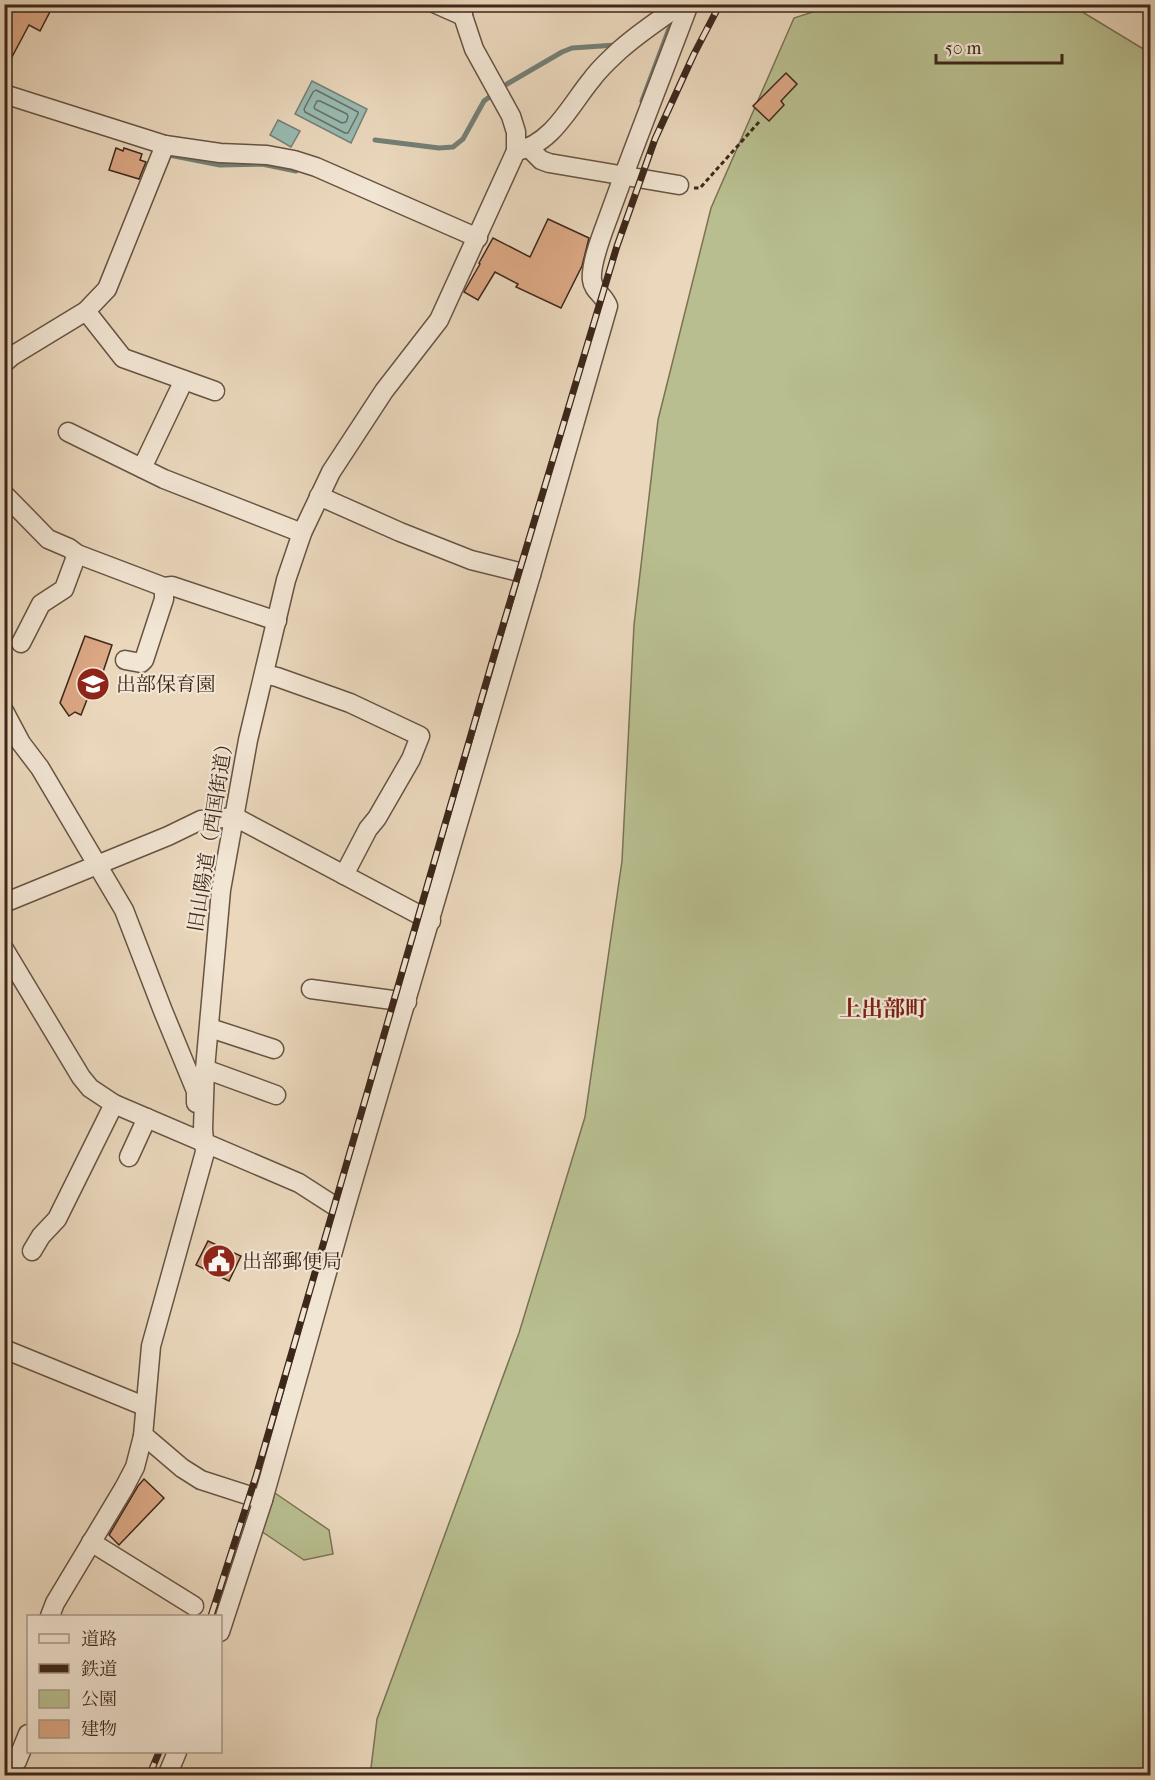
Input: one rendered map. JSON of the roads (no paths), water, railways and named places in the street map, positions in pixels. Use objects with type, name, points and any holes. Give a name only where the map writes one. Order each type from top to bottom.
[{"type":"street","points":[[436,4],[463,10]]},
{"type":"street","points":[[523,150],[542,140],[553,129],[593,77],[621,49],[681,4]]},
{"type":"street","points":[[222,1626],[263,1500],[344,1212],[431,921],[608,306],[608,303],[594,288],[592,280],[592,271],[601,239],[689,4]]},
{"type":"street","name":"旧山陽道（西国街道）","points":[[51,1615],[55,1603],[135,1467],[142,1436],[151,1346],[205,1152],[203,1128],[205,1069],[221,890],[248,740],[286,580],[302,533],[331,472],[384,391],[439,320],[523,150],[511,116],[474,49],[463,10]]},
{"type":"street","points":[[4,94],[165,145],[220,153],[267,155],[294,160],[316,167],[478,238]]},
{"type":"street","points":[[4,363],[86,311],[106,289],[165,145]]},
{"type":"street","points":[[523,150],[549,163],[679,185]]},
{"type":"street","points":[[86,311],[123,358],[215,391]]},
{"type":"street","points":[[142,468],[184,380]]},
{"type":"street","points":[[68,432],[164,479],[302,533]]},
{"type":"street","points":[[4,494],[48,539],[77,554],[164,587],[172,586],[277,621]]},
{"type":"street","points":[[319,496],[471,560],[531,575]]},
{"type":"street","points":[[21,643],[41,604],[64,589],[77,554]]},
{"type":"street","points":[[125,660],[141,663],[144,660],[164,599],[164,587]]},
{"type":"street","points":[[264,674],[350,703],[420,736],[411,759],[368,829],[344,874]]},
{"type":"street","points":[[4,711],[21,743],[40,768],[124,910],[196,1091],[195,1124],[204,1141]]},
{"type":"street","points":[[4,903],[168,836],[201,820],[235,817],[431,921]]},
{"type":"street","points":[[4,949],[81,1077],[90,1088],[114,1104],[300,1183],[344,1212]]},
{"type":"street","points":[[311,989],[407,1002]]},
{"type":"street","points":[[210,1028],[274,1049]]},
{"type":"street","points":[[205,1069],[276,1095]]},
{"type":"street","points":[[32,1251],[41,1236],[57,1219],[114,1104]]},
{"type":"street","points":[[129,1157],[147,1118]]},
{"type":"street","points":[[4,1348],[144,1406]]},
{"type":"street","points":[[142,1436],[201,1480],[263,1500]]},
{"type":"street","points":[[91,1542],[194,1606]]},
{"type":"street","points":[[6,1776],[17,1761],[27,1736]]},
{"type":"street","points":[[167,1776],[177,1753]]},
{"type":"water","points":[[312,81],[367,109],[351,143],[295,114]]},
{"type":"water","points":[[278,120],[300,131],[291,147],[270,135]]},
{"type":"waterway","points":[[642,101],[672,21]]},
{"type":"waterway","points":[[375,140],[439,148],[453,147],[463,139],[484,101],[507,84],[572,48],[616,45]]},
{"type":"waterway","points":[[169,155],[220,165],[262,164],[296,171]]},
{"type":"railway","points":[[211,1615],[256,1476],[495,652],[617,246],[655,139],[720,4]]},
{"type":"railway","points":[[149,1776],[159,1753]]},
{"type":"place","name":"出部保育園","points":[[93,684]]},
{"type":"place","name":"出部郵便局","points":[[219,1261]]},
{"type":"district","name":"上出部町","points":[[883,1009]]}]
